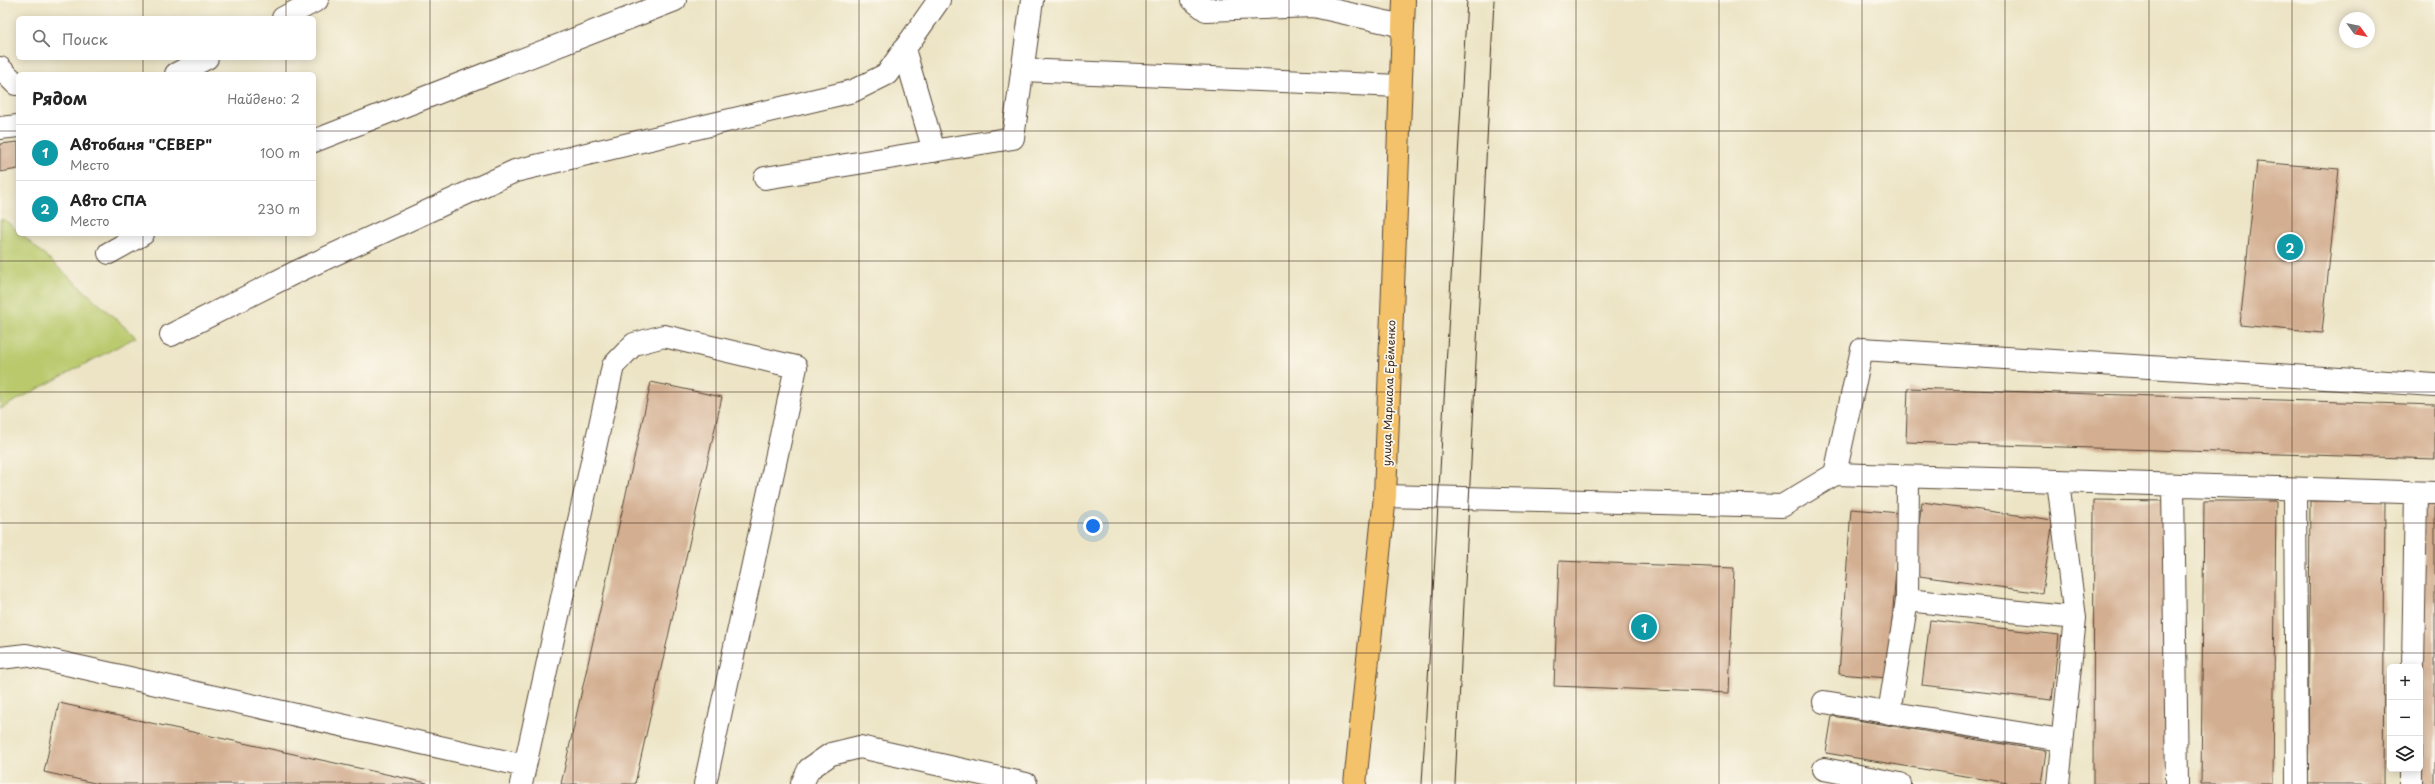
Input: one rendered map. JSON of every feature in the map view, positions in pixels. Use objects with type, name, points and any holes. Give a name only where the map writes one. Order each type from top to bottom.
[{"type":"main road","name":"улица Маршала Ерёменко","points":[[1355,784],[1384,496],[1404,0]]},
{"type":"lane","points":[[287,16],[317,0]]},
{"type":"lane","points":[[316,140],[675,0]]},
{"type":"lane","points":[[171,335],[294,272],[515,171],[853,91],[886,74],[939,0]]},
{"type":"lane","points":[[765,178],[1013,138],[1032,0]]},
{"type":"lane","points":[[1193,0],[1206,10],[1315,3],[1403,26]]},
{"type":"lane","points":[[904,49],[934,151]]},
{"type":"lane","points":[[180,72],[203,60]]},
{"type":"lane","points":[[0,68],[11,83]]},
{"type":"lane","points":[[1022,70],[1400,86]]},
{"type":"lane","points":[[0,128],[16,126]]},
{"type":"lane","points":[[109,253],[139,236]]},
{"type":"lane","points":[[0,658],[26,655],[523,775],[612,366],[634,344],[664,336],[796,367],[705,784]]},
{"type":"lane","points":[[1835,474],[1862,349],[2435,385]]},
{"type":"lane","points":[[1384,496],[1782,506],[1835,474],[1908,478],[2058,481],[2426,493],[2413,664]]},
{"type":"lane","points":[[1889,712],[1907,600],[1908,478]]},
{"type":"lane","points":[[2058,481],[2075,618],[2061,740],[2058,784]]},
{"type":"lane","points":[[2173,485],[2177,784]]},
{"type":"lane","points":[[2295,489],[2297,784]]},
{"type":"lane","points":[[1907,600],[2075,618]]},
{"type":"lane","points":[[1824,702],[2061,740]]},
{"type":"lane","points":[[802,784],[809,770],[831,754],[860,748],[1026,784]]},
{"type":"lane","points":[[1824,769],[1900,784]]},
{"type":"lane","points":[[2411,772],[2411,784]]},
{"type":"green space","points":[[0,220],[5,220],[16,229],[16,236],[23,236],[136,337],[0,409]]},
{"type":"building","points":[[16,142],[16,169],[0,172],[0,144]]},
{"type":"building","points":[[2257,162],[2339,169],[2322,333],[2240,325]]},
{"type":"building","points":[[651,382],[722,397],[635,784],[561,784]]},
{"type":"building","points":[[1908,388],[2435,405],[2435,459],[1906,442]]},
{"type":"building","points":[[2094,500],[2168,501],[2167,784],[2093,784]]},
{"type":"building","points":[[2204,501],[2276,501],[2273,784],[2201,784]]},
{"type":"building","points":[[2310,501],[2385,501],[2383,784],[2308,784]]},
{"type":"building","points":[[1922,502],[2053,520],[2042,593],[1912,575]]},
{"type":"building","points":[[2424,504],[2435,504],[2435,784],[2421,784],[2421,772],[2423,772]]},
{"type":"building","points":[[1851,509],[1900,513],[1888,678],[1839,674]]},
{"type":"building","points":[[1559,561],[1734,568],[1729,693],[1554,686]]},
{"type":"building","points":[[1930,620],[2059,635],[2052,700],[1922,685]]},
{"type":"building","points":[[59,703],[427,784],[99,784],[44,772]]},
{"type":"building","points":[[1832,716],[2046,751],[2041,784],[2013,784],[1826,753]]},
{"type":"tram line","points":[[1422,784],[1467,0]]},
{"type":"tram line","points":[[1455,784],[1494,0]]},
{"type":"place","name":"Авто СПА","points":[[2290,247]]},
{"type":"place","name":"Автобаня \"СЕВЕР\"","points":[[1644,627]]}]
